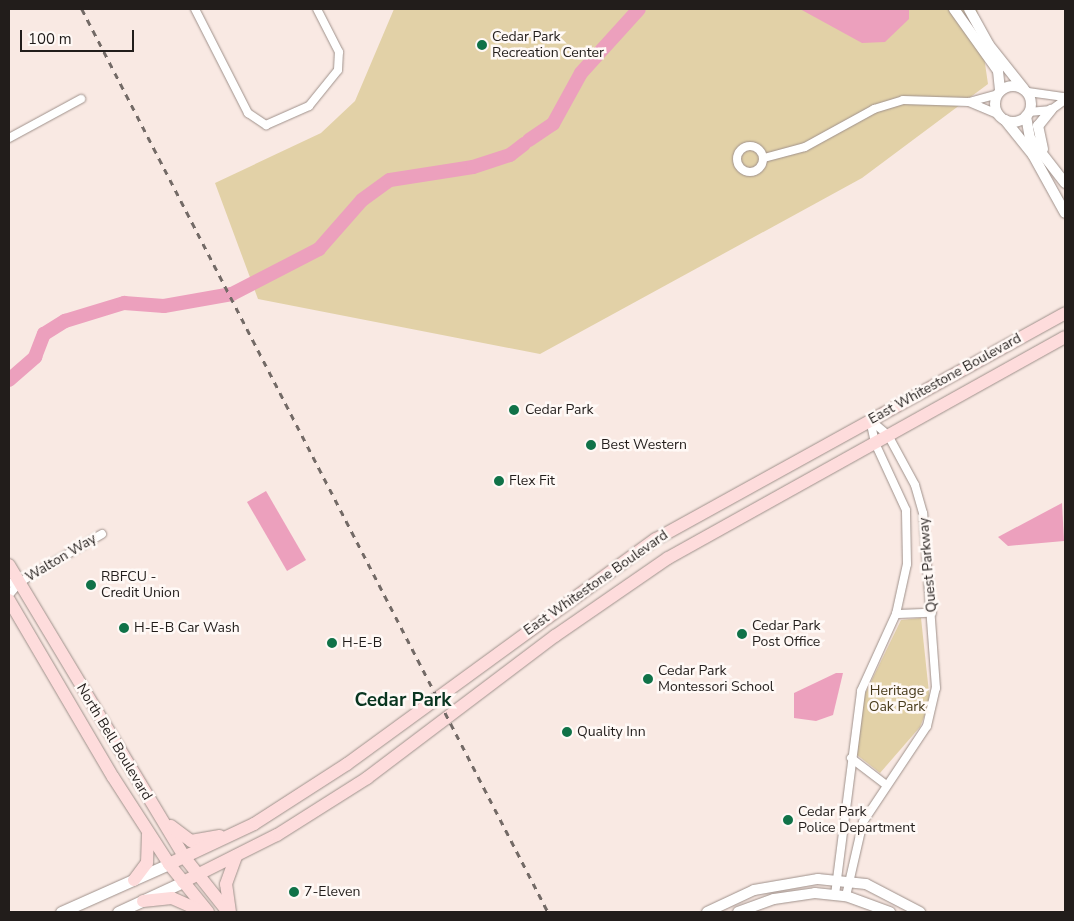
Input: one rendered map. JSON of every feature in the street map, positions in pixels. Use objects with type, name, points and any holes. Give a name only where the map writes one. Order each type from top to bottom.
[{"type":"main road","name":"East Whitestone Boulevard","points":[[170,864],[235,834],[347,764],[656,539],[1065,312]]},
{"type":"main road","name":"East Whitestone Boulevard","points":[[183,882],[236,856],[367,778],[555,636],[668,558],[1065,337]]},
{"type":"main road","name":"North Bell Boulevard","points":[[9,565],[14,583],[185,858],[229,912]]},
{"type":"main road","name":"North Bell Boulevard","points":[[9,600],[147,829],[183,882],[208,912]]},
{"type":"main road","points":[[156,812],[178,835],[191,841],[235,834]]},
{"type":"main road","points":[[134,880],[148,863],[147,829]]},
{"type":"main road","points":[[229,912],[226,884],[236,856]]},
{"type":"main road","points":[[61,912],[170,864]]},
{"type":"main road","points":[[118,912],[183,882]]},
{"type":"main road","points":[[143,901],[172,898],[203,912]]},
{"type":"street","points":[[195,9],[248,113],[266,124],[309,106],[338,70],[338,52],[317,9]]},
{"type":"street","points":[[954,9],[998,71],[1002,118],[1034,155],[1065,213]]},
{"type":"street","points":[[969,9],[989,45],[1026,91],[1030,138],[1052,163]]},
{"type":"street","points":[[764,158],[805,147],[889,103],[969,102],[1012,86],[1026,91],[1065,99]]},
{"type":"street","points":[[9,138],[81,99]]},
{"type":"street","points":[[1065,99],[1040,121],[1037,134],[1065,183]]},
{"type":"street","points":[[969,102],[1002,118],[1016,122],[1028,114],[1051,110]]},
{"type":"street","name":"Quest Parkway","points":[[846,896],[864,822],[885,784],[933,713],[936,688],[925,525],[915,485],[888,435],[870,420]]},
{"type":"street","name":"Quest Parkway","points":[[835,895],[851,758],[861,692],[896,614],[907,564],[908,527],[897,484],[875,443],[870,420]]},
{"type":"street","points":[[908,527],[925,525]]},
{"type":"street","name":"Walton Way","points":[[9,595],[14,583],[102,534]]},
{"type":"street","points":[[896,614],[932,613]]},
{"type":"street","points":[[851,758],[885,784]]},
{"type":"street","points":[[707,912],[775,884],[836,879],[850,881],[887,892],[920,912]]},
{"type":"street","points":[[738,912],[796,894],[846,896],[890,912]]},
{"type":"green space","points":[[394,9],[977,9],[988,84],[862,178],[540,354],[258,299],[215,183],[321,133],[355,101]]},
{"type":"green space","name":"Heritage Oak Park","points":[[921,618],[930,702],[920,727],[880,773],[857,755],[863,698],[901,620]]},
{"type":"shaded area","points":[[800,9],[909,9],[909,19],[885,42],[862,43]]},
{"type":"shaded area","points":[[266,491],[306,560],[287,571],[247,502]]},
{"type":"shaded area","points":[[1062,503],[1064,541],[1008,546],[998,537]]},
{"type":"shaded area","points":[[836,673],[843,673],[833,715],[816,721],[794,718],[794,693]]},
{"type":"waterway","points":[[529,140],[553,124],[581,73],[639,9]]},
{"type":"waterway","points":[[9,380],[35,357],[44,334],[65,321],[124,303],[164,306],[232,294],[319,249],[362,200],[390,180],[473,167],[510,155],[524,144]]},
{"type":"railway","points":[[82,9],[548,912]]},
{"type":"place","name":"Cedar Park Recreation Center","points":[[482,45]]},
{"type":"place","name":"Cedar Park","points":[[514,410]]},
{"type":"place","name":"Best Western","points":[[591,445]]},
{"type":"place","name":"Flex Fit","points":[[499,481]]},
{"type":"place","name":"RBFCU - Credit Union","points":[[91,585]]},
{"type":"place","name":"H-E-B Car Wash","points":[[124,628]]},
{"type":"place","name":"Cedar Park Post Office","points":[[742,634]]},
{"type":"place","name":"H-E-B","points":[[332,643]]},
{"type":"place","name":"Cedar Park Montessori School","points":[[648,679]]},
{"type":"place","name":"Quality Inn","points":[[567,732]]},
{"type":"place","name":"Cedar Park Police Department","points":[[788,820]]},
{"type":"place","name":"7-Eleven","points":[[294,892]]},
{"type":"district","name":"Cedar Park","points":[[403,701]]}]
